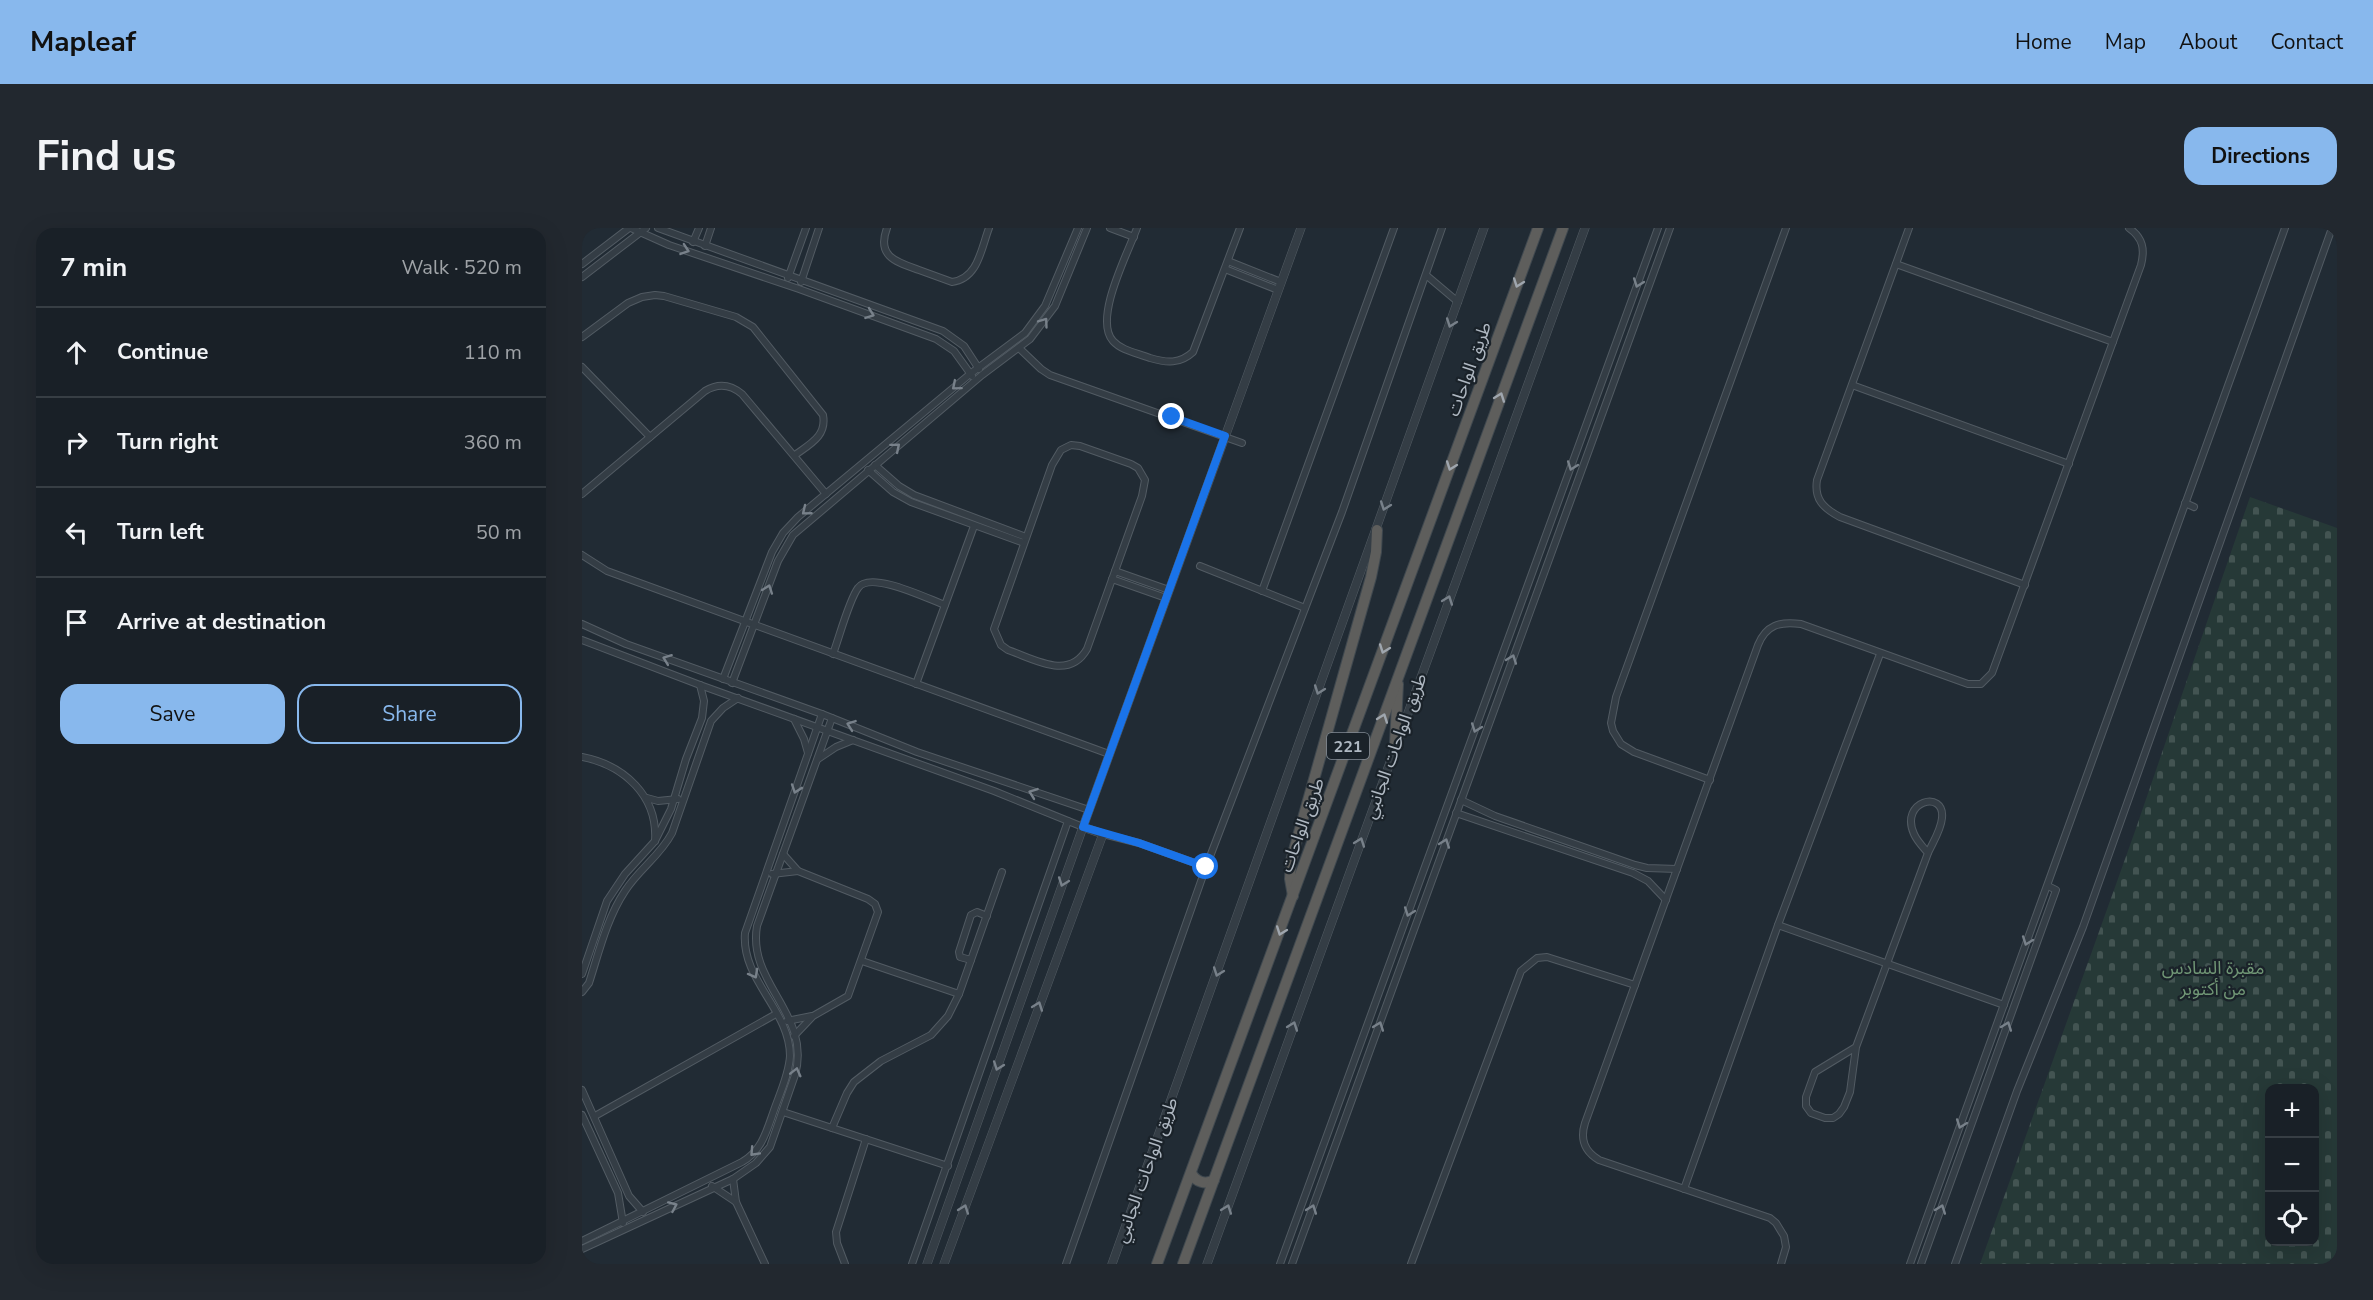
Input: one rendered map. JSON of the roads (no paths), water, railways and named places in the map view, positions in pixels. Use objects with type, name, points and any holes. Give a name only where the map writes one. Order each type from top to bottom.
[{"type":"highway","name":"طريق الواحات","points":[[1157,1264],[1538,228]]},
{"type":"highway","name":"221","points":[[1183,1264],[1563,228]]},
{"type":"highway","points":[[1293,897],[1290,879],[1291,861],[1371,577],[1377,530]]},
{"type":"highway","points":[[1395,744],[1399,672]]},
{"type":"highway","points":[[1191,1173],[1203,1183],[1214,1180]]},
{"type":"street","points":[[582,264],[630,228],[644,230],[669,244],[787,284],[936,339],[954,351],[975,381]]},
{"type":"street","points":[[658,228],[939,330],[959,341],[982,375]]},
{"type":"street","points":[[693,242],[699,228]]},
{"type":"street","points":[[705,246],[711,228]]},
{"type":"street","points":[[787,284],[806,228]]},
{"type":"street","points":[[799,289],[819,228]]},
{"type":"street","points":[[886,228],[884,247],[894,261],[952,282],[961,281],[974,269],[989,228]]},
{"type":"street","points":[[723,680],[777,542],[798,517],[978,367],[1018,340],[1035,321],[1057,278],[1078,228]]},
{"type":"street","points":[[732,683],[787,543],[800,527],[982,375],[1019,348],[1039,328],[1055,306],[1088,228]]},
{"type":"street","points":[[1110,228],[1134,237]]},
{"type":"street","points":[[1137,228],[1109,305],[1106,319],[1109,335],[1116,344],[1125,349],[1165,362],[1177,362],[1189,356],[1195,348],[1240,228]]},
{"type":"street","points":[[927,1264],[1300,228]]},
{"type":"street","points":[[1262,591],[1394,228]]},
{"type":"street","points":[[1066,1264],[1206,867],[1305,608],[1442,228]]},
{"type":"street","name":"طريق الواحات الجانبي","points":[[1112,1264],[1484,228]]},
{"type":"street","name":"طريق الواحات الجانبي","points":[[1207,1264],[1585,228]]},
{"type":"street","points":[[1280,1264],[1658,228]]},
{"type":"street","points":[[1292,1264],[1670,228]]},
{"type":"street","points":[[1710,780],[1627,748],[1613,731],[1612,714],[1616,697],[1786,228]]},
{"type":"street","points":[[1909,228],[1817,480],[1816,494],[1825,508],[1846,519],[2025,585]]},
{"type":"street","points":[[1781,1264],[1785,1254],[1785,1240],[1776,1223],[1762,1215],[1599,1160],[1587,1150],[1582,1139],[1587,1116],[1761,638],[1772,626],[1801,624],[1968,684],[1981,684],[1992,673],[2144,256],[2143,245],[2138,236],[2129,228]]},
{"type":"street","points":[[1910,1264],[2285,228]]},
{"type":"street","points":[[1955,1264],[2017,1091],[2083,927],[2332,228]]},
{"type":"street","points":[[582,277],[644,230]]},
{"type":"street","points":[[1228,261],[1279,286]]},
{"type":"street","points":[[1896,264],[2113,342]]},
{"type":"street","points":[[1225,269],[1279,286]]},
{"type":"street","points":[[1426,275],[1458,302]]},
{"type":"street","points":[[582,337],[628,303],[647,296],[664,296],[741,318],[753,327],[824,415],[825,422],[821,435],[795,455]]},
{"type":"street","points":[[936,339],[939,330]]},
{"type":"street","points":[[1019,348],[1050,375],[1242,443]]},
{"type":"street","points":[[1612,353],[1623,357]]},
{"type":"street","points":[[582,367],[650,437]]},
{"type":"street","points":[[582,482],[585,491],[705,391],[723,385],[732,387],[742,394],[826,494]]},
{"type":"street","points":[[1852,385],[2068,464]]},
{"type":"street","points":[[1071,446],[1080,446],[1114,457],[1138,468],[1145,480],[1142,496],[1115,571],[1086,649],[1075,664],[1057,667],[1008,650],[1001,645],[994,629],[1025,540],[1052,465],[1062,450],[1071,446]]},
{"type":"street","points":[[875,465],[899,486],[930,505],[974,526],[1025,540]]},
{"type":"street","points":[[868,470],[900,497],[930,505],[1025,540]]},
{"type":"street","points":[[2185,503],[2194,507]]},
{"type":"street","points":[[916,684],[974,526]]},
{"type":"street","points":[[582,555],[607,571],[1109,754]]},
{"type":"street","points":[[1200,566],[1305,608]]},
{"type":"street","points":[[1115,571],[1167,594]]},
{"type":"street","points":[[1112,579],[1167,594]]},
{"type":"street","points":[[833,654],[858,588],[868,581],[882,582],[945,605]]},
{"type":"street","points":[[582,624],[626,644],[822,714],[916,752],[1089,810]]},
{"type":"street","points":[[582,640],[994,791],[1083,827],[1139,843],[1206,867]]},
{"type":"street","points":[[1684,1189],[1778,926],[1880,654]]},
{"type":"street","points":[[582,974],[607,901],[624,874],[655,841],[666,820],[702,718],[704,701],[700,685]]},
{"type":"street","points":[[582,992],[589,983],[617,904],[634,878],[665,846],[672,833],[711,721],[723,708],[738,698]]},
{"type":"street","points":[[582,1241],[749,1158],[760,1146],[788,1067],[788,1039],[751,969],[745,951],[746,933],[822,714]]},
{"type":"street","points":[[793,718],[804,739],[808,754]]},
{"type":"street","points":[[582,1249],[733,1179],[766,1153],[783,1112],[798,1065],[796,1035],[759,963],[755,944],[757,926],[832,718]]},
{"type":"street","points":[[817,759],[853,740]]},
{"type":"street","points":[[582,758],[605,764],[623,774],[647,798],[654,819],[655,841]]},
{"type":"street","points":[[647,798],[664,801],[675,797],[682,801]]},
{"type":"street","points":[[1461,800],[1505,819],[1647,868],[1677,869]]},
{"type":"street","points":[[1856,1047],[1815,1072],[1806,1097],[1806,1107],[1811,1113],[1833,1118],[1844,1107],[1850,1092],[1856,1047],[1943,817],[1939,807],[1931,801],[1917,805],[1911,824],[1916,838],[1928,853]]},
{"type":"street","points":[[1456,813],[1633,873],[1648,881],[1666,900]]},
{"type":"street","points":[[912,1264],[1068,821]]},
{"type":"street","points":[[944,1264],[1103,834]]},
{"type":"street","points":[[783,854],[798,871],[868,898],[875,904],[877,916],[848,996],[813,1016],[796,1035],[788,1039]]},
{"type":"street","points":[[766,872],[776,875],[798,871]]},
{"type":"street","points":[[832,1128],[854,1082],[881,1061],[931,1035],[948,1017],[959,994],[1002,872]]},
{"type":"street","points":[[1921,1264],[2056,890],[2048,886]]},
{"type":"street","points":[[971,960],[960,957],[959,952],[971,915],[977,912],[987,916]]},
{"type":"street","points":[[1778,926],[2004,1005]]},
{"type":"street","points":[[1394,953],[1404,956]]},
{"type":"street","points":[[1411,1264],[1521,970],[1537,958],[1547,957],[1635,985]]},
{"type":"street","points":[[862,961],[959,994]]},
{"type":"street","points":[[595,1116],[776,1014]]},
{"type":"street","points":[[782,1024],[789,1020],[813,1016]]},
{"type":"street","points":[[582,1090],[629,1196],[647,1218]]},
{"type":"street","points":[[1336,1108],[1347,1113]]},
{"type":"street","points":[[783,1112],[948,1166]]},
{"type":"street","points":[[582,1115],[618,1193],[625,1228]]},
{"type":"street","points":[[845,1264],[837,1243],[836,1232],[867,1139]]},
{"type":"street","points":[[1945,1167],[1955,1171]]},
{"type":"street","points":[[708,1179],[713,1189],[736,1202]]},
{"type":"street","points":[[733,1179],[736,1202],[765,1264]]},
{"type":"park label","name":"مقبرة السادس من أكتوبر","points":[[2213,978]]}]
